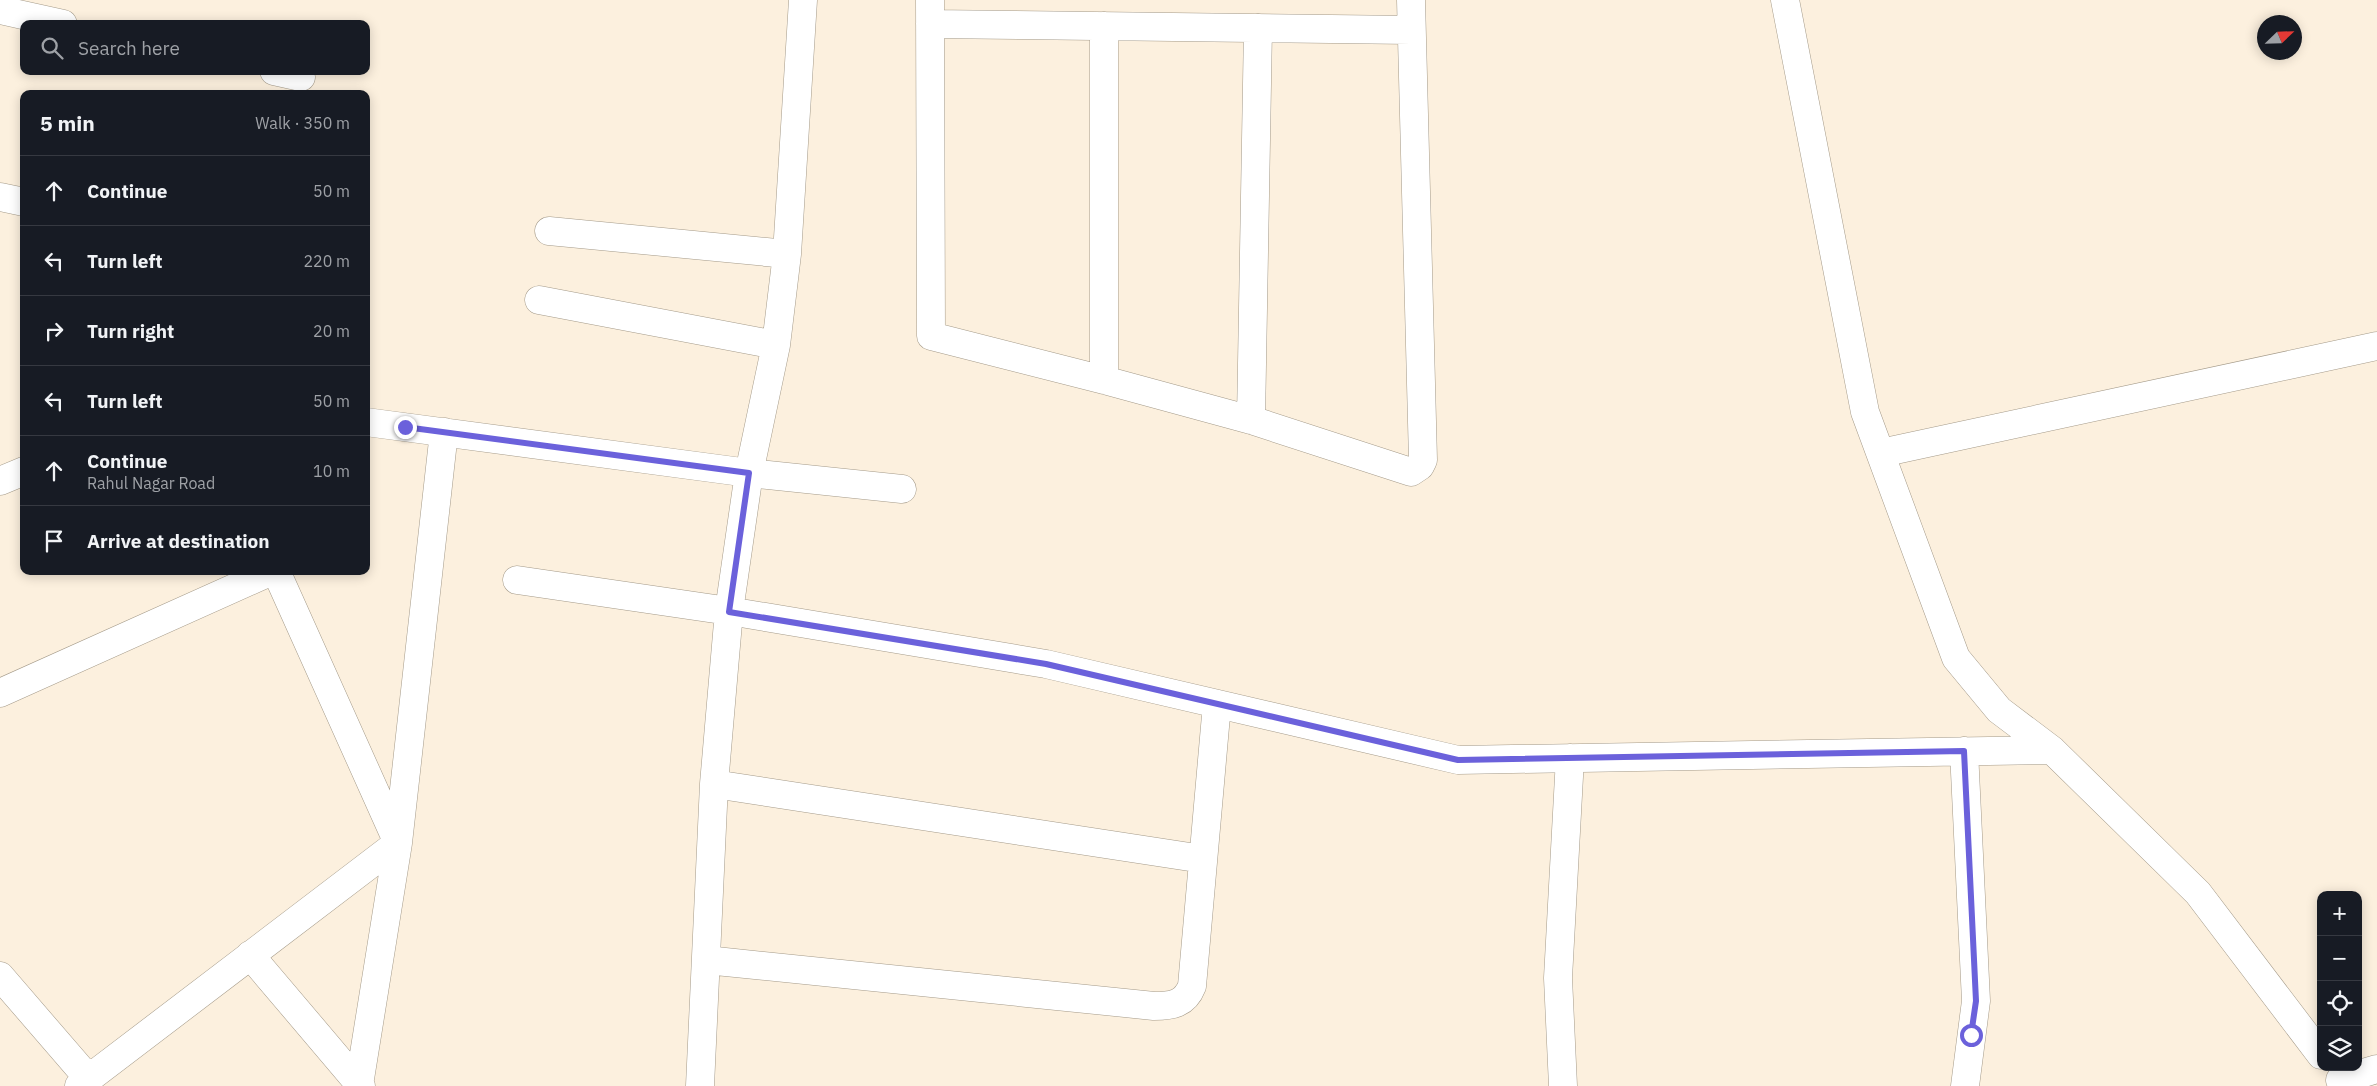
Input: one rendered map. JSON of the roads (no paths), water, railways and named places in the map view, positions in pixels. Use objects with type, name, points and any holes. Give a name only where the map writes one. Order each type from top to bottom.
[{"type":"street","points":[[700,1086],[714,784],[729,612],[749,473],[776,344],[787,254],[803,0]]},
{"type":"street","points":[[1411,0],[1424,460],[1415,470],[1404,471],[1251,420],[931,336],[930,12],[1104,26],[1411,30]]},
{"type":"street","points":[[1785,0],[1865,412],[1956,658],[1999,710],[2052,750],[2198,893],[2317,1050]]},
{"type":"street","points":[[0,10],[45,20]]},
{"type":"street","points":[[1104,26],[1104,380]]},
{"type":"street","points":[[1251,420],[1258,28]]},
{"type":"street","points":[[292,75],[301,77]]},
{"type":"street","points":[[0,197],[20,201]]},
{"type":"street","points":[[549,231],[787,254]]},
{"type":"street","points":[[539,300],[776,344]]},
{"type":"street","points":[[1881,454],[2377,346]]},
{"type":"street","points":[[370,423],[749,473],[902,489]]},
{"type":"street","points":[[360,1085],[398,843],[444,432]]},
{"type":"street","points":[[0,481],[20,473]]},
{"type":"street","points":[[0,693],[263,575]]},
{"type":"street","points":[[278,575],[398,843]]},
{"type":"street","points":[[517,580],[729,612],[1046,664],[1458,760],[2052,750]]},
{"type":"street","points":[[706,960],[1169,1006],[1181,1002],[1188,996],[1192,986],[1217,704]]},
{"type":"street","points":[[1964,751],[1976,1001],[1965,1086]]},
{"type":"street","points":[[1563,1086],[1558,978],[1570,758]]},
{"type":"street","points":[[714,784],[1203,859]]},
{"type":"street","points":[[0,976],[83,1082],[398,843]]},
{"type":"street","points":[[250,955],[360,1085]]},
{"type":"street","points":[[2338,1078],[2377,1069]]}]
